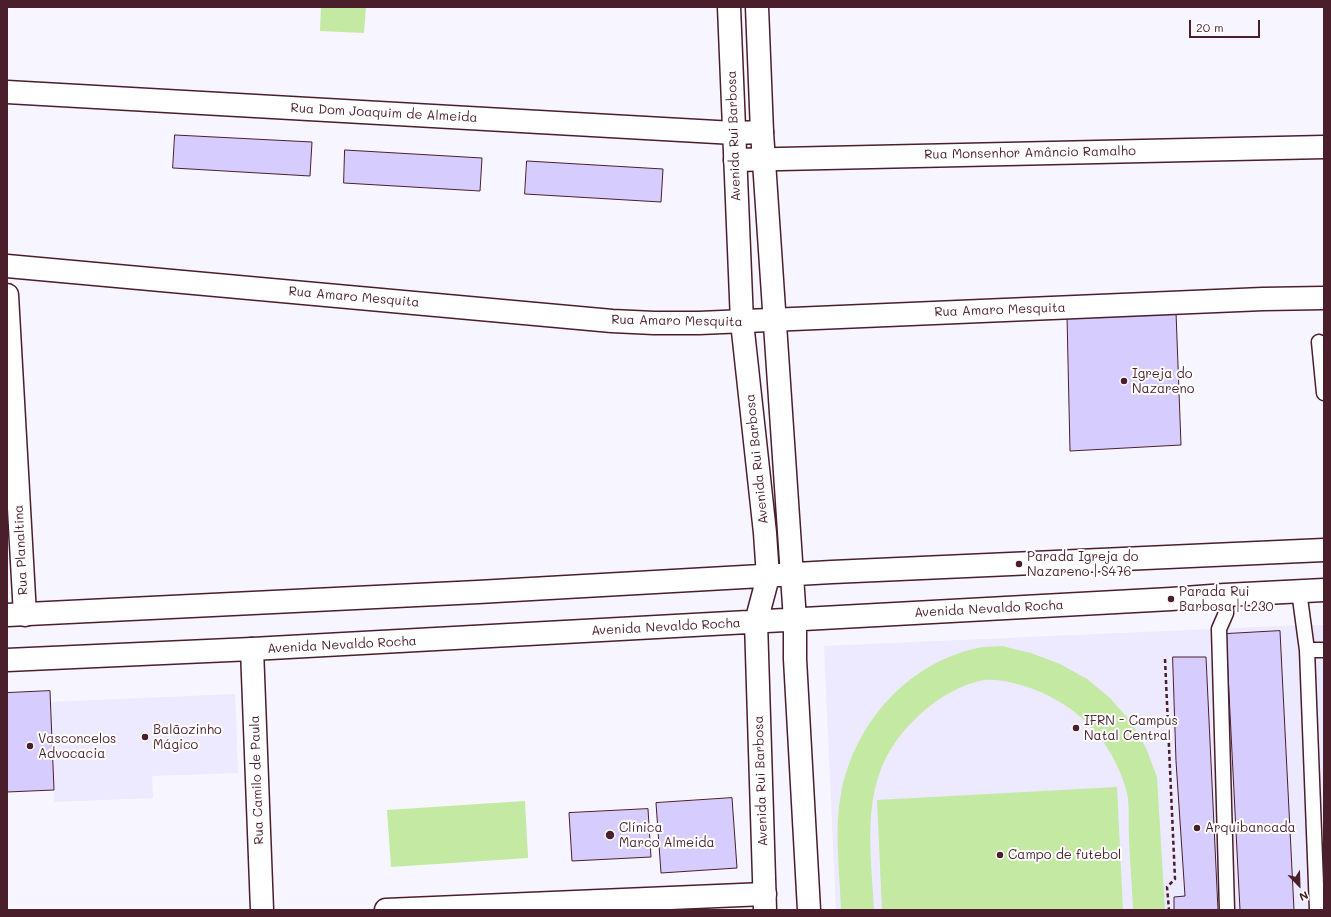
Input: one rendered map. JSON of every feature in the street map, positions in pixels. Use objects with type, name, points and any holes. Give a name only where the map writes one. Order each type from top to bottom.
[{"type":"main road","name":"Avenida Rui Barbosa","points":[[729,7],[742,322],[765,534],[768,576],[756,622],[765,902]]},
{"type":"main road","name":"Avenida Rui Barbosa","points":[[757,7],[762,132],[795,620],[795,659],[809,910]]},
{"type":"main road","name":"Rua Dom Joaquim de Almeida","points":[[7,92],[734,133],[762,132]]},
{"type":"main road","name":"Rua Monsenhor Amâncio Ramalho","points":[[735,160],[764,158],[1324,147]]},
{"type":"main road","name":"Rua Amaro Mesquita","points":[[7,266],[654,323],[699,324],[1263,299],[1324,298]]},
{"type":"main road","name":"Rua Planaltina","points":[[7,295],[16,615]]},
{"type":"main road","points":[[16,615],[486,592],[792,574],[1324,550]]},
{"type":"main road","name":"Avenida Nevaldo Rocha","points":[[7,660],[252,649],[1324,590]]},
{"type":"main road","name":"Rua Camilo de Paula","points":[[252,649],[262,910]]},
{"type":"main road","points":[[386,910],[765,902]]},
{"type":"lane","points":[[1319,342],[1324,393]]},
{"type":"lane","points":[[1299,591],[1307,650],[1317,910]]},
{"type":"lane","points":[[1226,595],[1226,613],[1220,629],[1227,910]]},
{"type":"lane","points":[[1307,650],[1324,650]]},
{"type":"path","points":[[1165,658],[1175,879],[1167,887],[1168,910]]},
{"type":"shaded area","name":"IFRN - Campus Natal Central","points":[[1324,625],[1324,910],[836,910],[824,646]]},
{"type":"shaded area","name":"Balãozinho Mágico","points":[[235,694],[238,773],[152,776],[153,798],[54,802],[50,702]]},
{"type":"green space","points":[[321,7],[366,7],[364,33],[320,31]]},
{"type":"green space","points":[[1002,646],[1031,653],[1060,664],[1087,679],[1110,698],[1131,722],[1146,748],[1157,777],[1165,910],[1133,910],[1127,793],[1119,770],[1102,740],[1078,715],[1064,704],[1049,696],[1017,684],[1000,680],[984,680],[951,692],[935,702],[907,727],[896,741],[880,772],[872,806],[870,840],[874,910],[841,910],[838,822],[841,794],[848,768],[858,744],[871,721],[888,700],[907,682],[928,667],[952,656],[978,648]]},
{"type":"green space","name":"Campo de futebol","points":[[1117,787],[1123,910],[882,910],[877,800]]},
{"type":"green space","points":[[525,801],[528,858],[391,867],[387,810]]},
{"type":"building","points":[[175,135],[312,142],[310,176],[173,168]]},
{"type":"building","points":[[345,150],[482,158],[480,191],[344,183]]},
{"type":"building","points":[[527,161],[663,169],[661,202],[525,194]]},
{"type":"building","name":"Igreja do Nazareno","points":[[1176,312],[1181,445],[1070,451],[1067,316]]},
{"type":"building","points":[[1280,631],[1294,910],[1240,910],[1226,634]]},
{"type":"building","name":"Arquibancada","points":[[1173,657],[1206,657],[1218,910],[1174,910],[1174,897],[1185,896],[1176,761]]},
{"type":"building","name":"Vasconcelos Advocacia","points":[[50,691],[54,790],[7,792],[7,693]]},
{"type":"building","points":[[732,798],[737,868],[661,873],[656,803]]},
{"type":"building","name":"Clínica Marco Almeida","points":[[648,809],[651,857],[572,861],[569,813]]},
{"type":"place","name":"Igreja do Nazareno","points":[[1124,381]]},
{"type":"place","name":"Parada Igreja do Nazareno | S476","points":[[1019,564]]},
{"type":"place","name":"Parada Rui Barbosa | L230","points":[[1171,599]]},
{"type":"place","name":"IFRN - Campus Natal Central","points":[[1076,728]]},
{"type":"place","name":"Balãozinho Mágico","points":[[145,737]]},
{"type":"place","name":"Vasconcelos Advocacia","points":[[30,746]]},
{"type":"place","name":"Arquibancada","points":[[1197,828]]},
{"type":"place","name":"Clínica Marco Almeida","points":[[610,835]]},
{"type":"place","name":"Campo de futebol","points":[[1000,855]]}]
